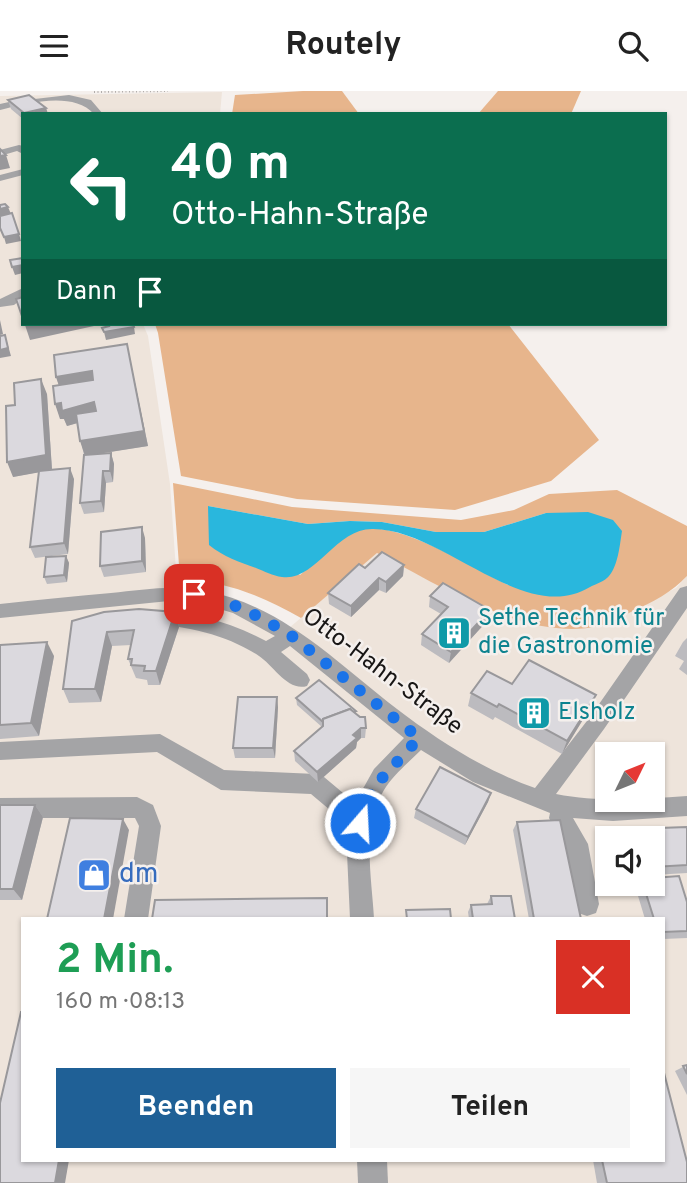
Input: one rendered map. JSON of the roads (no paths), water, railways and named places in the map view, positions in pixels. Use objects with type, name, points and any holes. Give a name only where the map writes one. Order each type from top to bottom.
[{"type":"street","points":[[0,107],[40,99],[72,98],[89,103],[97,112]]},
{"type":"street","points":[[0,153],[19,148],[21,150]]},
{"type":"street","points":[[0,177],[21,172]]},
{"type":"street","points":[[587,904],[576,844],[551,801],[597,723],[687,593]]},
{"type":"street","name":"Otto-Hahn-Straße","points":[[0,611],[78,612],[121,597],[194,594],[242,608],[291,635],[419,738],[472,769],[551,801],[600,811],[687,806]]},
{"type":"street","points":[[132,617],[172,617],[203,621],[243,638],[267,652],[300,680]]},
{"type":"street","points":[[267,652],[291,635]]},
{"type":"street","points":[[362,917],[360,823],[373,788],[419,738]]},
{"type":"street","points":[[0,751],[160,743],[221,780],[316,784],[360,823]]},
{"type":"street","points":[[0,809],[137,807],[144,810],[149,816],[150,826],[136,917]]},
{"type":"street","points":[[372,1162],[373,1183]]},
{"type":"water","points":[[208,506],[308,524],[382,522],[436,532],[484,532],[546,513],[588,512],[613,520],[622,531],[615,567],[609,576],[590,587],[565,596],[538,595],[482,573],[426,543],[399,533],[372,529],[347,537],[305,572],[294,576],[275,576],[232,559],[209,545]]},
{"type":"place","name":"Sethe Technik für die Gastronomie","points":[[454,633]]},
{"type":"place","name":"Elsholz","points":[[534,713]]},
{"type":"place","name":"dm","points":[[94,875]]}]
